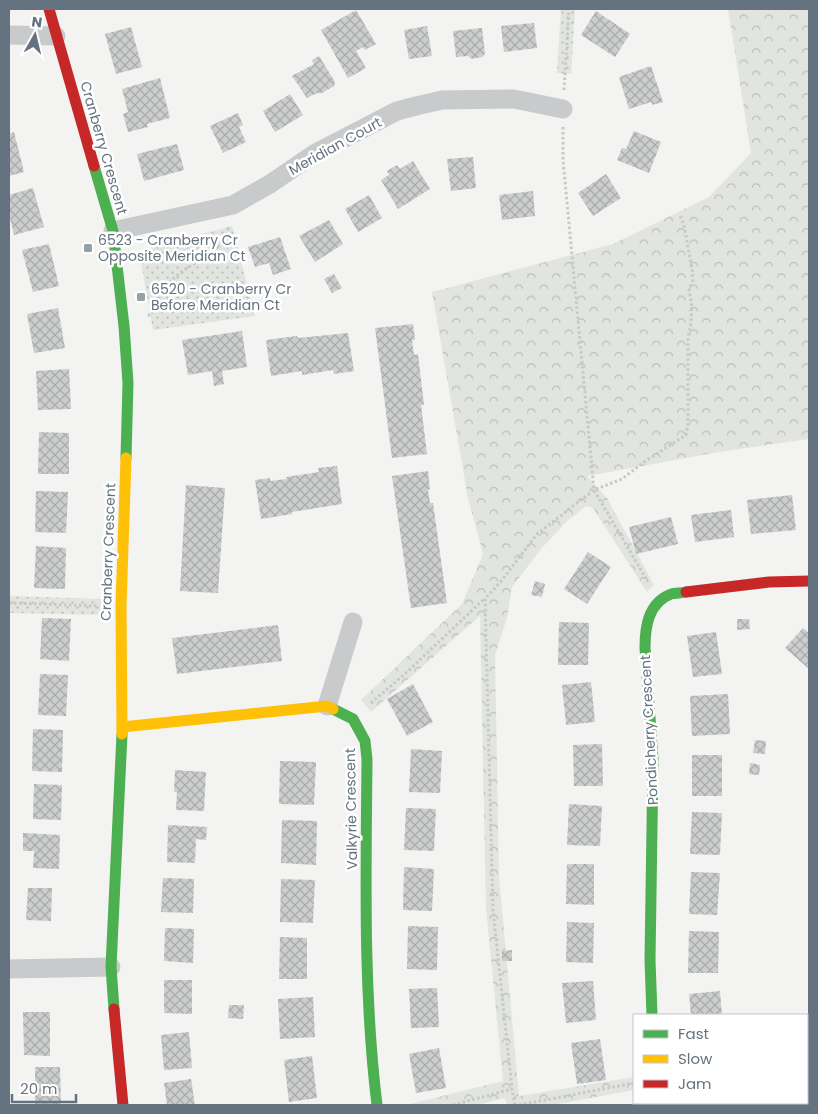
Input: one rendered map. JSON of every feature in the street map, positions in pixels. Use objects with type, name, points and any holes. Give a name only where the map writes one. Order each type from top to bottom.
[{"type":"street","name":"Cranberry Crescent","points":[[49,9],[113,231],[124,326],[128,383],[121,606],[122,727],[111,967],[117,1054],[123,1105]]},
{"type":"street","points":[[9,36],[56,36]]},
{"type":"street","name":"Meridian Court","points":[[113,231],[233,205],[270,184],[314,154],[397,112],[416,106],[442,100],[514,98],[563,109]]},
{"type":"street","points":[[659,600],[671,594],[688,591],[769,582],[809,581]]},
{"type":"street","name":"Pondicherry Crescent","points":[[652,1014],[650,960],[653,760],[645,636],[648,616],[659,600]]},
{"type":"street","points":[[326,706],[353,622]]},
{"type":"street","points":[[122,727],[326,706],[353,719]]},
{"type":"street","name":"Valkyrie Crescent","points":[[353,719],[365,741],[367,759],[366,941],[370,1056],[377,1105]]},
{"type":"street","points":[[9,969],[111,967]]},
{"type":"path","points":[[569,9],[563,109],[563,160],[594,490],[659,600]]},
{"type":"path","points":[[124,326],[141,322],[152,312],[162,290],[175,277],[193,264],[209,256],[227,235],[233,205]]},
{"type":"path","points":[[353,719],[407,672],[485,599],[503,579],[537,534],[594,490],[622,479],[686,434],[688,423],[688,338],[692,302],[689,290],[694,280],[680,215]]},
{"type":"path","points":[[485,599],[493,910],[515,1105]]},
{"type":"path","points":[[9,603],[121,606]]},
{"type":"path","points":[[519,1105],[633,1083]]},
{"type":"path","points":[[453,1105],[512,1089]]},
{"type":"green space","points":[[561,9],[575,9],[571,74],[557,73]]},
{"type":"green space","points":[[728,9],[809,9],[809,439],[719,452],[587,476],[607,498],[654,585],[647,592],[593,508],[586,506],[566,522],[541,549],[512,587],[507,618],[495,655],[499,877],[519,1096],[633,1077],[633,1090],[553,1105],[507,1105],[505,1098],[477,1105],[406,1105],[503,1081],[486,909],[480,616],[371,712],[361,700],[462,604],[483,554],[468,498],[432,292],[613,244],[709,197],[751,153]]},
{"type":"green space","points":[[232,226],[255,316],[153,330],[141,262],[144,253],[152,247]]},
{"type":"green space","points":[[9,596],[104,599],[103,615],[9,613]]},
{"type":"building","points":[[356,10],[376,44],[365,50],[363,47],[356,51],[366,68],[348,78],[321,30]]},
{"type":"building","points":[[596,11],[630,34],[615,57],[581,35]]},
{"type":"building","points":[[534,23],[537,48],[504,52],[501,26]]},
{"type":"building","points":[[427,26],[432,56],[409,59],[404,30]]},
{"type":"building","points":[[131,27],[142,67],[116,74],[105,34]]},
{"type":"building","points":[[482,28],[485,54],[482,57],[472,59],[468,56],[456,57],[453,31]]},
{"type":"building","points":[[319,56],[335,82],[334,86],[322,93],[317,93],[307,98],[292,76],[314,64],[312,60]]},
{"type":"building","points":[[651,66],[663,102],[652,105],[651,102],[629,109],[619,77]]},
{"type":"building","points":[[160,78],[170,118],[147,124],[148,127],[128,132],[123,114],[128,112],[122,89]]},
{"type":"building","points":[[290,94],[303,115],[275,132],[263,111]]},
{"type":"building","points":[[238,113],[243,125],[239,127],[246,142],[223,153],[210,126]]},
{"type":"building","points":[[634,131],[661,142],[649,173],[617,160],[622,148],[626,149]]},
{"type":"building","points":[[14,132],[24,172],[9,176],[9,134]]},
{"type":"building","points":[[177,144],[184,170],[144,181],[137,154]]},
{"type":"building","points":[[473,157],[476,188],[451,191],[447,159]]},
{"type":"building","points":[[413,161],[430,189],[398,209],[381,180],[389,175],[387,171],[397,165],[400,169]]},
{"type":"building","points":[[606,174],[621,198],[593,216],[578,193]]},
{"type":"building","points":[[33,188],[44,227],[14,235],[9,214],[9,195]]},
{"type":"building","points":[[533,191],[535,216],[502,220],[499,195]]},
{"type":"building","points":[[369,195],[382,218],[358,232],[345,209]]},
{"type":"building","points":[[329,220],[343,244],[315,262],[299,236]]},
{"type":"building","points":[[280,237],[291,269],[273,275],[269,263],[255,267],[248,247]]},
{"type":"building","points":[[49,244],[59,286],[33,292],[22,250]]},
{"type":"building","points":[[334,274],[342,288],[332,293],[324,279]]},
{"type":"building","points":[[58,308],[65,348],[34,353],[27,314]]},
{"type":"building","points":[[413,324],[415,340],[412,340],[414,355],[418,354],[424,405],[421,405],[427,454],[392,458],[375,328]]},
{"type":"building","points":[[242,331],[247,367],[222,371],[224,384],[214,386],[212,371],[188,375],[182,340]]},
{"type":"building","points":[[348,333],[354,371],[334,374],[333,370],[302,375],[302,371],[271,376],[266,340]]},
{"type":"building","points":[[69,369],[71,409],[38,410],[36,371]]},
{"type":"building","points":[[39,432],[69,433],[69,474],[38,474]]},
{"type":"building","points":[[337,466],[342,504],[261,519],[255,480],[270,478],[270,481],[287,479],[286,477],[319,472],[318,468]]},
{"type":"building","points":[[428,471],[430,489],[428,490],[430,503],[433,503],[447,603],[411,608],[392,476]]},
{"type":"building","points":[[186,485],[225,488],[218,593],[180,591]]},
{"type":"building","points":[[36,491],[68,492],[66,533],[35,532]]},
{"type":"building","points":[[792,495],[796,530],[751,534],[747,500]]},
{"type":"building","points":[[731,510],[734,537],[695,542],[691,515]]},
{"type":"building","points":[[671,517],[678,544],[636,554],[629,527]]},
{"type":"building","points":[[36,546],[66,548],[65,589],[34,588]]},
{"type":"building","points":[[588,552],[611,567],[587,604],[564,589]]},
{"type":"building","points":[[535,581],[545,584],[542,597],[531,595]]},
{"type":"building","points":[[42,618],[71,619],[69,661],[40,659]]},
{"type":"building","points":[[737,619],[749,619],[750,629],[737,630]]},
{"type":"building","points":[[559,622],[589,623],[588,665],[558,665]]},
{"type":"building","points":[[278,625],[282,661],[177,674],[172,638]]},
{"type":"building","points":[[803,628],[809,633],[809,669],[785,648]]},
{"type":"building","points":[[716,632],[722,674],[693,677],[687,636]]},
{"type":"building","points":[[40,674],[68,675],[66,716],[38,715]]},
{"type":"building","points":[[591,682],[595,722],[566,725],[562,685]]},
{"type":"building","points":[[413,684],[433,722],[407,736],[387,699]]},
{"type":"building","points":[[728,694],[730,734],[692,736],[690,696]]},
{"type":"building","points":[[33,729],[63,730],[62,772],[32,771]]},
{"type":"building","points":[[755,740],[766,741],[765,754],[753,753]]},
{"type":"building","points":[[602,744],[603,786],[574,786],[573,745]]},
{"type":"building","points":[[411,749],[442,751],[440,793],[409,792]]},
{"type":"building","points":[[692,755],[722,755],[722,796],[692,796]]},
{"type":"building","points":[[280,761],[316,762],[314,805],[279,804]]},
{"type":"building","points":[[750,763],[760,765],[759,775],[749,774]]},
{"type":"building","points":[[175,770],[206,772],[204,811],[176,810],[177,792],[174,792]]},
{"type":"building","points":[[34,784],[62,785],[61,820],[33,819]]},
{"type":"building","points":[[569,804],[602,806],[600,846],[567,845]]},
{"type":"building","points":[[406,808],[436,809],[434,851],[404,850]]},
{"type":"building","points":[[692,812],[722,813],[720,855],[690,854]]},
{"type":"building","points":[[282,820],[317,821],[316,865],[281,863]]},
{"type":"building","points":[[168,825],[207,827],[206,840],[196,839],[195,863],[167,862]]},
{"type":"building","points":[[23,833],[60,835],[59,869],[33,868],[34,851],[23,851]]},
{"type":"building","points":[[567,864],[594,864],[594,905],[566,904]]},
{"type":"building","points":[[404,867],[434,869],[432,911],[403,910]]},
{"type":"building","points":[[691,872],[720,873],[717,915],[689,914]]},
{"type":"building","points":[[163,878],[194,879],[193,913],[161,912]]},
{"type":"building","points":[[281,879],[315,880],[313,923],[280,922]]},
{"type":"building","points":[[28,888],[52,888],[51,921],[26,920]]},
{"type":"building","points":[[567,922],[594,923],[593,963],[566,962]]},
{"type":"building","points":[[408,926],[438,927],[437,970],[407,969]]},
{"type":"building","points":[[165,928],[194,929],[193,963],[164,961]]},
{"type":"building","points":[[689,931],[719,932],[718,973],[688,973]]},
{"type":"building","points":[[280,937],[307,938],[307,979],[279,979]]},
{"type":"building","points":[[512,950],[512,961],[502,961],[502,951]]},
{"type":"building","points":[[164,980],[192,980],[192,1014],[164,1013]]},
{"type":"building","points":[[593,981],[596,1020],[566,1023],[562,983]]},
{"type":"building","points":[[437,988],[439,1027],[411,1028],[409,989]]},
{"type":"building","points":[[720,991],[722,1014],[691,1014],[689,994]]},
{"type":"building","points":[[313,997],[315,1037],[280,1039],[278,999]]},
{"type":"building","points":[[229,1005],[244,1005],[243,1019],[228,1018]]},
{"type":"building","points":[[23,1012],[50,1012],[50,1056],[24,1055]]},
{"type":"building","points":[[189,1032],[192,1068],[164,1070],[161,1035]]},
{"type":"building","points":[[600,1039],[606,1080],[577,1084],[571,1043]]},
{"type":"building","points":[[439,1048],[446,1088],[416,1093],[409,1054]]},
{"type":"building","points":[[312,1056],[317,1098],[289,1102],[284,1060]]},
{"type":"building","points":[[35,1067],[60,1067],[61,1105],[35,1105]]},
{"type":"building","points":[[191,1079],[195,1105],[167,1105],[164,1083]]},
{"type":"traffic: fast","points":[[94,166],[113,231],[124,326],[128,383],[126,458]]},
{"type":"traffic: fast","points":[[652,1014],[650,960],[653,760],[645,640],[649,616],[657,603],[671,594],[686,592]]},
{"type":"traffic: fast","points":[[333,709],[353,719],[365,741],[367,759],[367,976],[377,1105]]},
{"type":"traffic: fast","points":[[114,1009],[111,967],[122,734]]},
{"type":"traffic: slow","points":[[122,734],[121,606],[126,458]]},
{"type":"traffic: slow","points":[[122,727],[327,706],[333,709]]},
{"type":"traffic: jam","points":[[49,9],[94,166]]},
{"type":"traffic: jam","points":[[686,592],[769,582],[809,581]]},
{"type":"traffic: jam","points":[[114,1009],[123,1105]]},
{"type":"place","name":"6523 - Cranberry Cr Opposite Meridian Ct","points":[[88,248]]},
{"type":"place","name":"6520 - Cranberry Cr Before Meridian Ct","points":[[141,297]]}]
